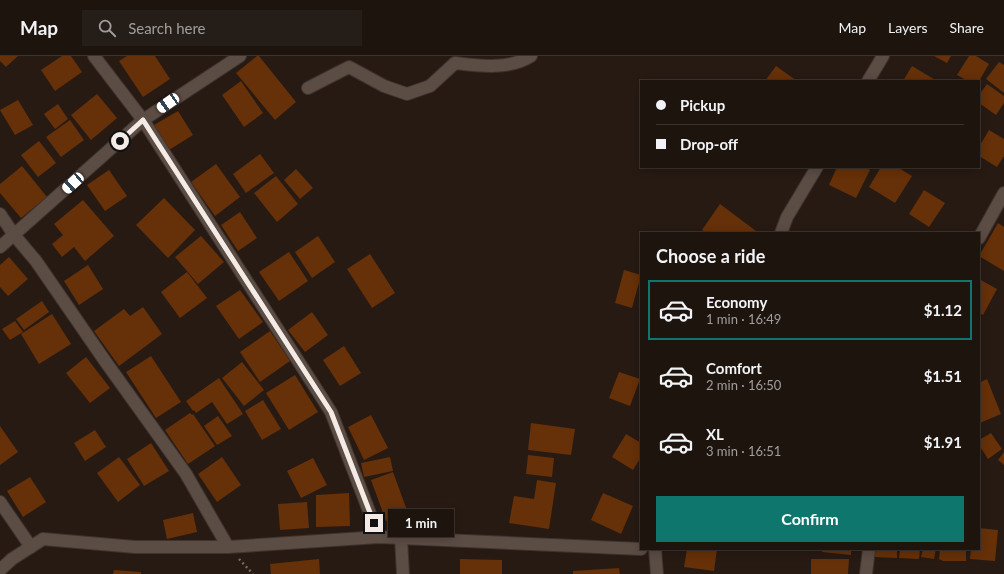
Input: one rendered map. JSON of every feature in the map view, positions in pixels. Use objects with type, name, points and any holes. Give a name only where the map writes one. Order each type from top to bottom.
[{"type":"street","points":[[94,56],[143,120],[331,412],[379,537]]},
{"type":"street","points":[[0,247],[143,120],[240,56]]},
{"type":"street","points":[[308,88],[349,67],[384,86],[407,94],[430,86],[455,63],[492,67],[522,62],[531,56]]},
{"type":"street","points":[[869,80],[883,56]]},
{"type":"street","points":[[781,232],[787,218],[816,168]]},
{"type":"street","points":[[980,236],[1004,193]]},
{"type":"street","points":[[0,214],[14,235],[36,261],[186,474],[228,547]]},
{"type":"street","points":[[0,502],[31,547]]},
{"type":"street","points":[[0,570],[12,559],[43,539],[135,547],[228,547],[379,537],[640,549]]},
{"type":"street","points":[[402,538],[403,574]]},
{"type":"street","points":[[656,550],[657,574]]},
{"type":"street","points":[[866,574],[869,550]]},
{"type":"building","points":[[0,56],[18,56],[6,67],[0,61]]},
{"type":"building","points":[[62,56],[71,56],[82,72],[55,91],[41,70]]},
{"type":"building","points":[[127,56],[155,56],[170,79],[143,97],[119,61]]},
{"type":"building","points":[[259,56],[296,102],[275,120],[236,73]]},
{"type":"building","points":[[934,56],[951,56],[947,63]]},
{"type":"building","points":[[969,56],[976,56],[989,64],[980,80],[966,80],[957,75]]},
{"type":"building","points":[[999,62],[1004,65],[1004,93],[986,79]]},
{"type":"building","points":[[776,66],[796,80],[766,80]]},
{"type":"building","points":[[912,66],[935,80],[904,80]]},
{"type":"building","points":[[241,81],[263,113],[244,127],[222,95]]},
{"type":"building","points":[[987,84],[1004,96],[1004,103],[996,115],[980,104],[980,94]]},
{"type":"building","points":[[97,94],[117,118],[91,140],[71,115]]},
{"type":"building","points":[[18,100],[33,125],[15,135],[0,110]]},
{"type":"building","points":[[58,104],[68,119],[55,129],[44,114]]},
{"type":"building","points":[[178,111],[193,135],[169,150],[154,125]]},
{"type":"building","points":[[70,120],[84,140],[61,157],[46,137]]},
{"type":"building","points":[[989,130],[1004,139],[1004,156],[997,167],[980,157],[980,145]]},
{"type":"building","points":[[39,141],[56,163],[38,177],[21,155]]},
{"type":"building","points":[[260,154],[274,173],[246,193],[233,174]]},
{"type":"building","points":[[216,164],[240,197],[215,216],[191,182]]},
{"type":"building","points":[[22,166],[47,197],[21,218],[0,193],[0,184]]},
{"type":"building","points":[[837,168],[866,168],[870,170],[856,198],[829,185]]},
{"type":"building","points":[[880,168],[899,168],[912,176],[895,203],[869,187]]},
{"type":"building","points":[[296,169],[313,188],[300,199],[284,180]]},
{"type":"building","points":[[109,170],[127,196],[105,211],[87,185]]},
{"type":"building","points":[[276,176],[298,204],[277,222],[254,193]]},
{"type":"building","points":[[924,190],[945,203],[929,227],[909,214]]},
{"type":"building","points":[[164,198],[195,230],[168,258],[136,225]]},
{"type":"building","points":[[83,200],[114,236],[85,261],[74,247],[62,257],[52,244],[63,235],[54,224]]},
{"type":"building","points":[[720,204],[756,231],[705,232],[702,230]]},
{"type":"building","points":[[240,212],[257,238],[238,251],[221,225]]},
{"type":"building","points":[[998,223],[1004,227],[1004,271],[980,257]]},
{"type":"building","points":[[201,236],[224,262],[198,284],[175,257]]},
{"type":"building","points":[[318,236],[335,262],[312,278],[295,252]]},
{"type":"building","points":[[289,252],[308,281],[279,301],[259,272]]},
{"type":"building","points":[[370,254],[395,293],[372,308],[347,269]]},
{"type":"building","points":[[9,257],[28,279],[8,296],[0,287],[0,265]]},
{"type":"building","points":[[88,265],[103,289],[79,305],[64,281]]},
{"type":"building","points":[[624,270],[640,275],[632,308],[615,303]]},
{"type":"building","points":[[187,272],[207,298],[180,318],[161,292]]},
{"type":"building","points":[[980,280],[997,289],[983,315],[980,314]]},
{"type":"building","points":[[240,290],[263,322],[239,339],[216,306]]},
{"type":"building","points":[[42,301],[49,312],[24,330],[16,319]]},
{"type":"building","points":[[143,307],[162,334],[119,366],[94,331],[124,309],[130,316]]},
{"type":"building","points":[[312,312],[328,335],[305,352],[288,330]]},
{"type":"building","points":[[52,314],[71,344],[39,364],[21,334]]},
{"type":"building","points":[[15,321],[23,332],[10,340],[2,329]]},
{"type":"building","points":[[270,331],[290,361],[260,382],[240,352]]},
{"type":"building","points":[[344,346],[361,373],[340,386],[323,360]]},
{"type":"building","points":[[151,356],[181,402],[156,418],[126,372]]},
{"type":"building","points":[[86,357],[110,388],[90,403],[66,373]]},
{"type":"building","points":[[242,362],[264,390],[244,406],[222,378]]},
{"type":"building","points":[[619,372],[640,379],[630,406],[609,398]]},
{"type":"building","points":[[295,375],[318,412],[289,430],[266,393]]},
{"type":"building","points":[[219,378],[243,414],[227,424],[212,402],[196,413],[186,401]]},
{"type":"building","points":[[987,379],[1001,414],[980,423],[980,382]]},
{"type":"building","points":[[263,400],[281,429],[262,440],[245,411]]},
{"type":"building","points":[[190,413],[192,415],[193,414],[215,446],[188,464],[165,430]]},
{"type":"building","points":[[371,415],[388,448],[364,460],[348,427]]},
{"type":"building","points":[[218,416],[232,436],[217,445],[204,426]]},
{"type":"building","points":[[531,423],[575,429],[571,455],[528,450]]},
{"type":"building","points":[[0,426],[18,452],[0,465]]},
{"type":"building","points":[[95,430],[106,447],[85,461],[74,443]]},
{"type":"building","points":[[991,433],[1002,449],[988,459],[980,447],[980,439]]},
{"type":"building","points":[[626,434],[640,442],[640,459],[633,470],[612,457]]},
{"type":"building","points":[[151,443],[169,471],[144,486],[127,459]]},
{"type":"building","points":[[1004,452],[1004,465],[998,460]]},
{"type":"building","points":[[528,455],[554,458],[552,477],[526,474]]},
{"type":"building","points":[[119,457],[140,485],[118,502],[97,473]]},
{"type":"building","points":[[222,457],[241,485],[217,502],[198,474]]},
{"type":"building","points":[[390,457],[393,471],[364,477],[361,463]]},
{"type":"building","points":[[313,458],[327,485],[301,498],[287,471]]},
{"type":"building","points":[[393,472],[408,513],[386,521],[371,480]]},
{"type":"building","points":[[30,477],[46,502],[23,517],[7,491]]},
{"type":"building","points":[[537,480],[556,483],[549,529],[509,523],[514,496],[534,499]]},
{"type":"building","points":[[349,493],[350,526],[316,527],[316,495]]},
{"type":"building","points":[[603,493],[633,506],[621,534],[591,520]]},
{"type":"building","points":[[307,502],[309,528],[280,530],[278,504]]},
{"type":"building","points":[[193,513],[197,532],[167,539],[163,520]]},
{"type":"building","points":[[980,528],[998,530],[995,561],[970,559],[971,550],[980,550]]},
{"type":"building","points":[[687,550],[717,550],[714,571],[684,567]]},
{"type":"building","points":[[823,550],[851,550],[851,555],[822,552]]},
{"type":"building","points":[[875,550],[897,550],[897,558],[874,557]]},
{"type":"building","points":[[900,550],[920,550],[919,559],[899,558]]},
{"type":"building","points":[[923,550],[936,550],[934,559],[921,557]]},
{"type":"building","points":[[940,550],[966,550],[966,561],[943,561],[939,559]]},
{"type":"building","points":[[319,559],[320,574],[271,574],[270,564]]},
{"type":"building","points":[[460,559],[502,560],[502,574],[460,574]]},
{"type":"building","points":[[811,559],[849,559],[848,574],[811,574]]},
{"type":"building","points":[[619,568],[620,574],[573,574],[573,571]]},
{"type":"building","points":[[114,570],[141,572],[141,574],[113,574]]},
{"type":"route","points":[[120,141],[143,120],[331,412],[374,523]]}]
